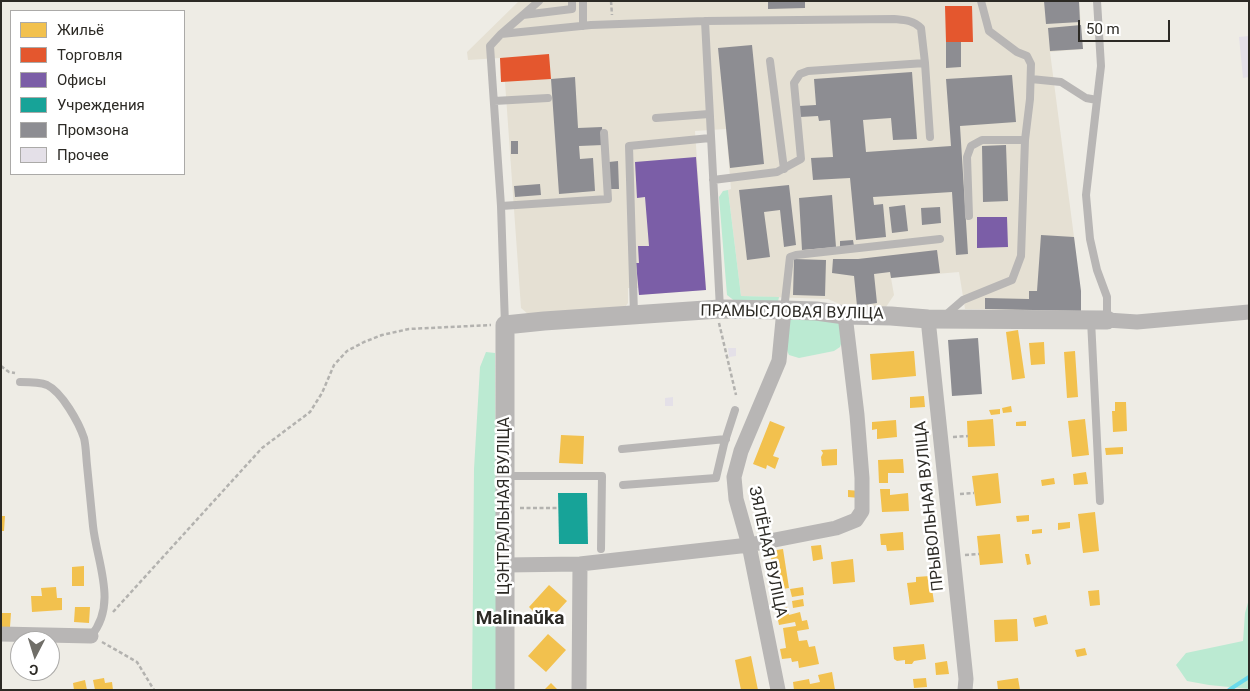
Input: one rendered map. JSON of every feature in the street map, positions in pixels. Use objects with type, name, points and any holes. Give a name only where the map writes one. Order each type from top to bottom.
[{"type":"street","name":"ПРАМЫСЛОВАЯ ВУЛІЦА","points":[[505,325],[718,309],[816,311],[845,315],[930,319],[1099,320]]},
{"type":"street","name":"ЗЯЛЁНАЯ ВУЛІЦА","points":[[778,690],[749,545],[736,499],[734,477],[741,451],[779,361],[784,310]]},
{"type":"street","points":[[1099,320],[1137,322],[1249,312]]},
{"type":"street","points":[[505,566],[580,564],[749,545],[836,528],[856,520],[862,511],[862,478],[857,415],[845,315]]},
{"type":"street","name":"ПРЫВОЛЬНАЯ ВУЛІЦА","points":[[930,319],[966,679],[965,690]]},
{"type":"street","name":"ЦЭНТРАЛЬНАЯ ВУЛІЦА","points":[[505,325],[505,690]]},
{"type":"street","points":[[579,690],[580,564]]},
{"type":"street","points":[[1,634],[91,636]]},
{"type":"lane","points":[[505,325],[501,206],[490,46],[539,1]]},
{"type":"lane","points":[[524,15],[572,9],[572,1]]},
{"type":"lane","points":[[583,1],[583,26]]},
{"type":"lane","points":[[930,319],[948,313],[963,300],[1012,280],[1021,256],[1024,140],[1030,100],[1031,64],[1027,56],[1017,52],[990,31],[981,1]]},
{"type":"lane","points":[[1097,1],[1101,66],[1086,196],[1090,239],[1106,297],[1099,320],[1100,501]]},
{"type":"lane","points":[[501,34],[612,24],[705,21],[907,20],[916,23],[921,28],[930,137]]},
{"type":"lane","points":[[705,21],[718,309]]},
{"type":"lane","points":[[770,61],[784,169]]},
{"type":"lane","points":[[713,180],[777,172],[801,159],[794,83],[800,74],[808,71],[925,63]]},
{"type":"lane","points":[[1031,79],[1061,82],[1086,98],[1097,100]]},
{"type":"lane","points":[[494,101],[548,98]]},
{"type":"lane","points":[[656,118],[709,114]]},
{"type":"lane","points":[[501,206],[608,199],[604,133]]},
{"type":"lane","points":[[634,314],[629,146],[710,138]]},
{"type":"lane","points":[[969,216],[967,156],[971,146],[982,140],[1024,140]]},
{"type":"lane","points":[[784,310],[790,258],[796,254],[940,239]]},
{"type":"lane","points":[[20,382],[47,385],[60,396],[73,415],[84,439],[93,529],[106,597],[98,629],[91,636]]},
{"type":"lane","points":[[623,486],[716,478],[735,410]]},
{"type":"lane","points":[[622,449],[726,439]]},
{"type":"lane","points":[[505,476],[602,476],[601,549]]},
{"type":"path","points":[[611,1],[612,24]]},
{"type":"path","points":[[718,309],[736,395]]},
{"type":"path","points":[[102,616],[114,611],[262,448],[310,412],[322,394],[334,365],[347,351],[382,335],[409,329],[505,325]]},
{"type":"path","points":[[949,438],[968,436]]},
{"type":"path","points":[[954,494],[974,493]]},
{"type":"path","points":[[505,508],[558,508]]},
{"type":"path","points":[[959,555],[979,554]]},
{"type":"path","points":[[91,636],[137,662],[154,690]]},
{"type":"shaded area","points":[[519,1],[1079,1],[1083,49],[1050,52],[1074,237],[1081,311],[965,309],[959,272],[891,278],[894,295],[886,307],[853,310],[828,299],[741,296],[728,190],[731,189],[726,129],[695,131],[706,290],[639,295],[638,288],[628,288],[628,303],[625,307],[528,314],[521,308],[505,82],[501,82],[500,58],[468,60],[467,52]]},
{"type":"green space","points":[[728,190],[741,296],[779,297],[778,302],[736,302],[727,295],[719,197],[723,191]]},
{"type":"green space","points":[[790,315],[841,323],[842,341],[840,347],[834,351],[799,358],[789,355],[785,346]]},
{"type":"green space","points":[[486,352],[495,353],[497,690],[472,690],[474,469],[480,367]]},
{"type":"green space","points":[[1249,599],[1249,689],[1187,681],[1176,665],[1186,653],[1243,641],[1245,613]]},
{"type":"building: Жильё","points":[[1018,330],[1025,378],[1012,380],[1006,332]]},
{"type":"building: Жильё","points":[[1044,342],[1045,364],[1031,365],[1029,343]]},
{"type":"building: Жильё","points":[[914,351],[916,376],[872,380],[870,354]]},
{"type":"building: Жильё","points":[[1075,351],[1078,397],[1067,398],[1064,352]]},
{"type":"building: Жильё","points":[[924,396],[925,407],[910,408],[910,397]]},
{"type":"building: Жильё","points":[[1115,402],[1126,402],[1127,431],[1113,432],[1112,411],[1115,411]]},
{"type":"building: Жильё","points":[[1011,406],[1012,412],[1003,413],[1002,408]]},
{"type":"building: Жильё","points":[[1000,409],[1000,414],[991,415],[989,410]]},
{"type":"building: Жильё","points":[[993,419],[995,446],[968,447],[967,421]]},
{"type":"building: Жильё","points":[[1085,419],[1089,455],[1072,457],[1068,421]]},
{"type":"building: Жильё","points":[[896,420],[897,437],[877,439],[877,429],[872,430],[872,422]]},
{"type":"building: Жильё","points":[[770,421],[785,427],[773,456],[779,458],[775,469],[767,465],[766,469],[753,464]]},
{"type":"building: Жильё","points":[[1026,421],[1026,426],[1016,426],[1016,422]]},
{"type":"building: Жильё","points":[[561,435],[584,436],[583,464],[559,463]]},
{"type":"building: Жильё","points":[[1123,447],[1123,454],[1106,455],[1105,448]]},
{"type":"building: Жильё","points":[[837,449],[837,465],[822,466],[821,457],[823,453],[821,450]]},
{"type":"building: Жильё","points":[[903,459],[904,473],[888,473],[888,483],[879,483],[878,460]]},
{"type":"building: Жильё","points":[[1086,472],[1088,484],[1074,485],[1073,474]]},
{"type":"building: Жильё","points":[[998,473],[1001,503],[976,506],[972,476]]},
{"type":"building: Жильё","points":[[1054,478],[1055,484],[1042,486],[1041,480]]},
{"type":"building: Жильё","points":[[880,489],[890,489],[890,495],[908,493],[909,511],[882,512]]},
{"type":"building: Жильё","points":[[848,490],[860,491],[860,498],[848,497]]},
{"type":"building: Жильё","points":[[1095,512],[1099,551],[1083,553],[1078,514]]},
{"type":"building: Жильё","points":[[1029,515],[1029,521],[1017,522],[1016,516]]},
{"type":"building: Жильё","points":[[1,516],[5,516],[4,531],[1,531]]},
{"type":"building: Жильё","points":[[1070,522],[1070,528],[1058,530],[1058,523]]},
{"type":"building: Жильё","points":[[1042,529],[1042,533],[1032,534],[1032,530]]},
{"type":"building: Жильё","points":[[903,532],[904,550],[887,551],[886,545],[881,545],[880,534]]},
{"type":"building: Жильё","points":[[1000,534],[1003,563],[980,565],[977,536]]},
{"type":"building: Жильё","points":[[821,545],[823,559],[813,561],[811,546]]},
{"type":"building: Жильё","points":[[783,549],[789,588],[776,590],[770,551]]},
{"type":"building: Жильё","points":[[1025,554],[1029,554],[1031,564],[1027,565]]},
{"type":"building: Жильё","points":[[853,559],[855,582],[833,584],[831,562]]},
{"type":"building: Жильё","points":[[84,566],[84,586],[72,586],[72,567]]},
{"type":"building: Жильё","points":[[930,576],[934,602],[910,605],[907,583],[916,582],[916,577]]},
{"type":"building: Жильё","points":[[549,585],[567,601],[546,624],[529,607]]},
{"type":"building: Жильё","points":[[56,587],[57,598],[62,598],[62,610],[32,612],[31,596],[42,596],[41,588]]},
{"type":"building: Жильё","points":[[803,587],[804,595],[792,597],[790,589]]},
{"type":"building: Жильё","points":[[1099,590],[1100,605],[1090,606],[1088,591]]},
{"type":"building: Жильё","points":[[803,599],[804,606],[793,608],[792,601]]},
{"type":"building: Жильё","points":[[75,607],[90,607],[89,623],[74,622]]},
{"type":"building: Жильё","points":[[787,607],[789,615],[800,612],[802,621],[807,620],[809,629],[797,631],[799,641],[807,640],[809,647],[815,646],[819,664],[799,668],[798,661],[792,662],[791,658],[782,659],[780,649],[786,648],[783,628],[796,626],[795,622],[779,625],[776,610]]},
{"type":"building: Жильё","points":[[1,613],[11,613],[10,627],[1,627]]},
{"type":"building: Жильё","points":[[1046,615],[1048,624],[1035,627],[1033,618]]},
{"type":"building: Жильё","points":[[1017,619],[1018,641],[995,642],[994,620]]},
{"type":"building: Жильё","points":[[548,634],[566,650],[546,672],[528,656]]},
{"type":"building: Жильё","points":[[924,644],[926,659],[914,661],[912,664],[905,664],[905,660],[897,661],[894,659],[893,647]]},
{"type":"building: Жильё","points":[[1085,648],[1087,655],[1077,657],[1075,650]]},
{"type":"building: Жильё","points":[[751,656],[758,690],[741,690],[735,660]]},
{"type":"building: Жильё","points":[[947,661],[949,674],[936,675],[935,663]]},
{"type":"building: Жильё","points":[[832,672],[835,690],[794,690],[793,682],[809,679],[810,684],[820,682],[818,675]]},
{"type":"building: Жильё","points":[[104,678],[105,683],[112,682],[113,690],[95,690],[93,680]]},
{"type":"building: Жильё","points":[[926,678],[927,687],[914,688],[913,679]]},
{"type":"building: Жильё","points":[[1018,678],[1020,690],[998,690],[997,681]]},
{"type":"building: Жильё","points":[[85,680],[87,690],[74,690],[73,683]]},
{"type":"building: Жильё","points":[[551,683],[558,690],[544,690]]},
{"type":"building: Торговля","points":[[945,6],[972,6],[973,42],[946,42]]},
{"type":"building: Торговля","points":[[549,54],[551,79],[501,82],[500,58]]},
{"type":"building: Офисы","points":[[696,157],[706,290],[639,295],[636,263],[639,263],[638,246],[649,246],[645,197],[637,198],[635,162]]},
{"type":"building: Офисы","points":[[977,217],[1007,217],[1008,247],[977,248]]},
{"type":"building: Учреждения","points":[[558,493],[587,493],[588,544],[559,544]]},
{"type":"building: Промзона","points":[[768,1],[805,1],[805,8],[768,9]]},
{"type":"building: Промзона","points":[[1044,1],[1079,1],[1080,22],[1046,24]]},
{"type":"building: Промзона","points":[[1081,25],[1083,49],[1050,51],[1048,28]]},
{"type":"building: Промзона","points":[[946,42],[961,42],[961,67],[946,68]]},
{"type":"building: Промзона","points":[[752,45],[764,164],[730,168],[718,48]]},
{"type":"building: Промзона","points":[[912,72],[917,139],[893,140],[891,118],[863,120],[866,152],[951,146],[946,79],[1012,75],[1016,122],[960,126],[968,254],[956,255],[952,192],[873,197],[874,205],[883,204],[886,237],[856,240],[850,178],[813,180],[811,158],[833,157],[830,120],[819,121],[818,116],[800,117],[799,106],[816,105],[814,79]]},
{"type":"building: Промзона","points":[[575,77],[578,128],[602,127],[603,145],[579,146],[580,159],[593,158],[595,191],[559,194],[551,79]]},
{"type":"building: Промзона","points":[[511,141],[518,141],[518,154],[511,154]]},
{"type":"building: Промзона","points":[[1006,145],[1008,201],[983,202],[982,146]]},
{"type":"building: Промзона","points":[[618,161],[619,189],[610,189],[609,162]]},
{"type":"building: Промзона","points":[[540,184],[541,195],[515,197],[514,186]]},
{"type":"building: Промзона","points":[[789,185],[796,245],[784,247],[780,210],[764,212],[770,257],[747,260],[739,190]]},
{"type":"building: Промзона","points":[[832,195],[836,247],[802,250],[799,198]]},
{"type":"building: Промзона","points":[[905,205],[908,231],[892,233],[889,207]]},
{"type":"building: Промзона","points":[[940,207],[941,223],[922,225],[921,208]]},
{"type":"building: Промзона","points":[[1041,235],[1074,237],[1081,291],[1081,311],[985,309],[985,298],[1029,299],[1029,291],[1037,291]]},
{"type":"building: Промзона","points":[[853,240],[854,246],[840,247],[840,241]]},
{"type":"building: Промзона","points":[[937,250],[940,273],[891,278],[890,272],[874,274],[877,303],[857,306],[854,276],[832,273],[833,259],[858,259]]},
{"type":"building: Промзона","points":[[794,259],[826,260],[825,296],[793,295]]},
{"type":"building: Промзона","points":[[978,338],[982,394],[952,396],[948,340]]},
{"type":"building: Прочее","points":[[1249,36],[1249,77],[1243,78],[1239,37]]},
{"type":"building: Прочее","points":[[728,348],[736,348],[736,356],[729,357]]},
{"type":"building: Прочее","points":[[673,397],[673,406],[665,406],[665,398]]},
{"type":"waterway","points":[[1229,690],[1249,677]]},
{"type":"district","name":"Malinaŭka","points":[[520,619]]}]
